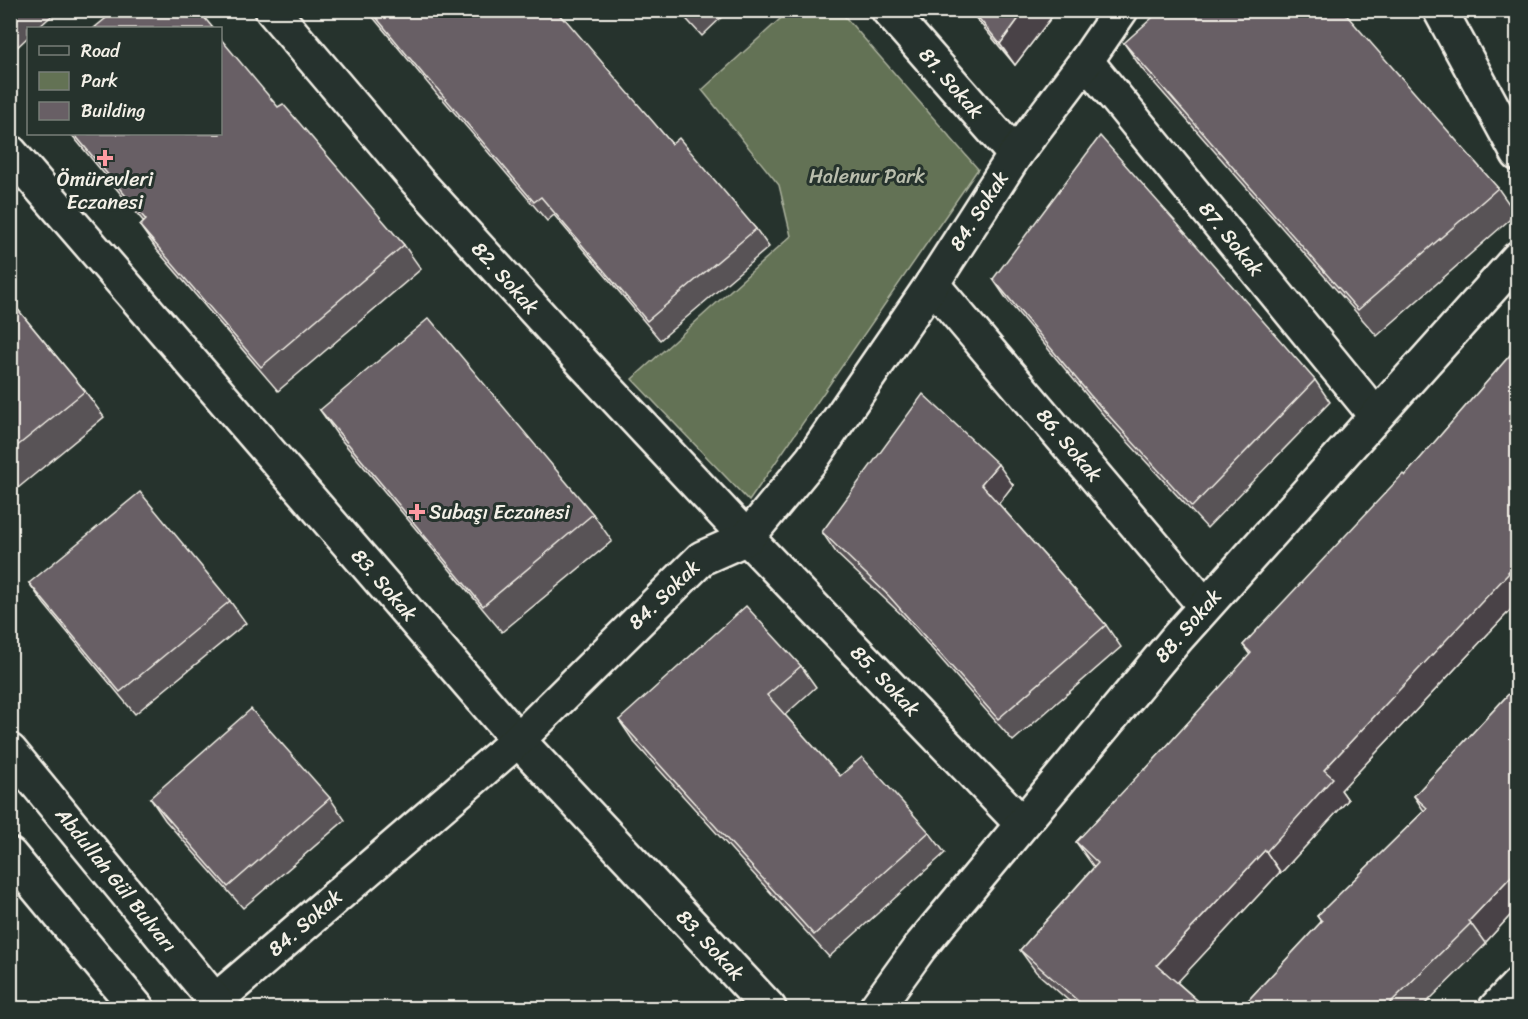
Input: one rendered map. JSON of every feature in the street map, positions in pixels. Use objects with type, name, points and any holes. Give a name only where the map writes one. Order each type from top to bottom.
[{"type":"street","name":"82. Sokak","points":[[272,10],[417,181],[747,538]]},
{"type":"street","name":"81. Sokak","points":[[888,10],[1014,155]]},
{"type":"street","name":"84. Sokak","points":[[218,1005],[518,740],[702,558],[747,538],[812,459],[932,284],[1014,155],[1086,61],[1121,10]]},
{"type":"street","points":[[1440,10],[1518,154]]},
{"type":"street","name":"87. Sokak","points":[[1086,61],[1376,416]]},
{"type":"street","name":"83. Sokak","points":[[10,152],[518,740],[770,1008]]},
{"type":"street","name":"88. Sokak","points":[[876,1008],[920,947],[1177,638],[1518,258]]},
{"type":"street","name":"86. Sokak","points":[[932,284],[1205,606]]},
{"type":"street","name":"85. Sokak","points":[[747,538],[1022,824]]},
{"type":"street","name":"Abdullah Gül Bulvarı","points":[[10,751],[218,1005]]},
{"type":"street","points":[[16,874],[137,1008]]},
{"type":"street","points":[[1496,1008],[1518,985]]},
{"type":"green space","name":"Halenur Park","points":[[790,10],[840,11],[978,169],[749,501],[632,379],[791,236],[779,185],[702,90]]},
{"type":"building","points":[[10,10],[19,10],[10,18]]},
{"type":"building","points":[[116,10],[198,10],[212,27],[95,27]]},
{"type":"building","points":[[370,10],[555,10],[672,144],[679,138],[756,229],[647,321],[541,197],[534,202]]},
{"type":"building","points":[[972,10],[1025,10],[1000,44]]},
{"type":"building","points":[[1161,10],[1342,10],[1498,188],[1358,310],[1124,43]]},
{"type":"building","points":[[222,40],[278,107],[283,104],[404,245],[261,367],[140,226],[146,220],[75,135],[222,135]]},
{"type":"building","points":[[1100,136],[1315,380],[1192,507],[1090,395],[993,279]]},
{"type":"building","points":[[10,300],[85,391],[10,452]]},
{"type":"building","points":[[429,318],[593,514],[483,606],[320,410]]},
{"type":"building","points":[[1518,346],[1518,561],[1324,770],[1333,778],[1266,852],[1265,850],[1157,965],[1206,1008],[1086,1008],[1020,950],[1098,863],[1076,842],[1251,653],[1243,645],[1403,474],[1405,476]]},
{"type":"building","points":[[923,394],[998,464],[981,484],[1106,625],[998,719],[888,595],[822,532]]},
{"type":"building","points":[[140,492],[230,601],[120,692],[29,583]]},
{"type":"building","points":[[746,606],[801,666],[767,695],[840,776],[862,757],[929,832],[814,935],[619,720]]},
{"type":"building","points":[[1518,684],[1518,869],[1469,921],[1471,923],[1385,1008],[1241,1008],[1322,921],[1317,916],[1427,808],[1414,796]]},
{"type":"building","points":[[251,709],[330,798],[228,887],[150,798]]},
{"type":"place","name":"Ömürevleri Eczanesi","points":[[105,158]]},
{"type":"place","name":"Subaşı Eczanesi","points":[[417,512]]}]
